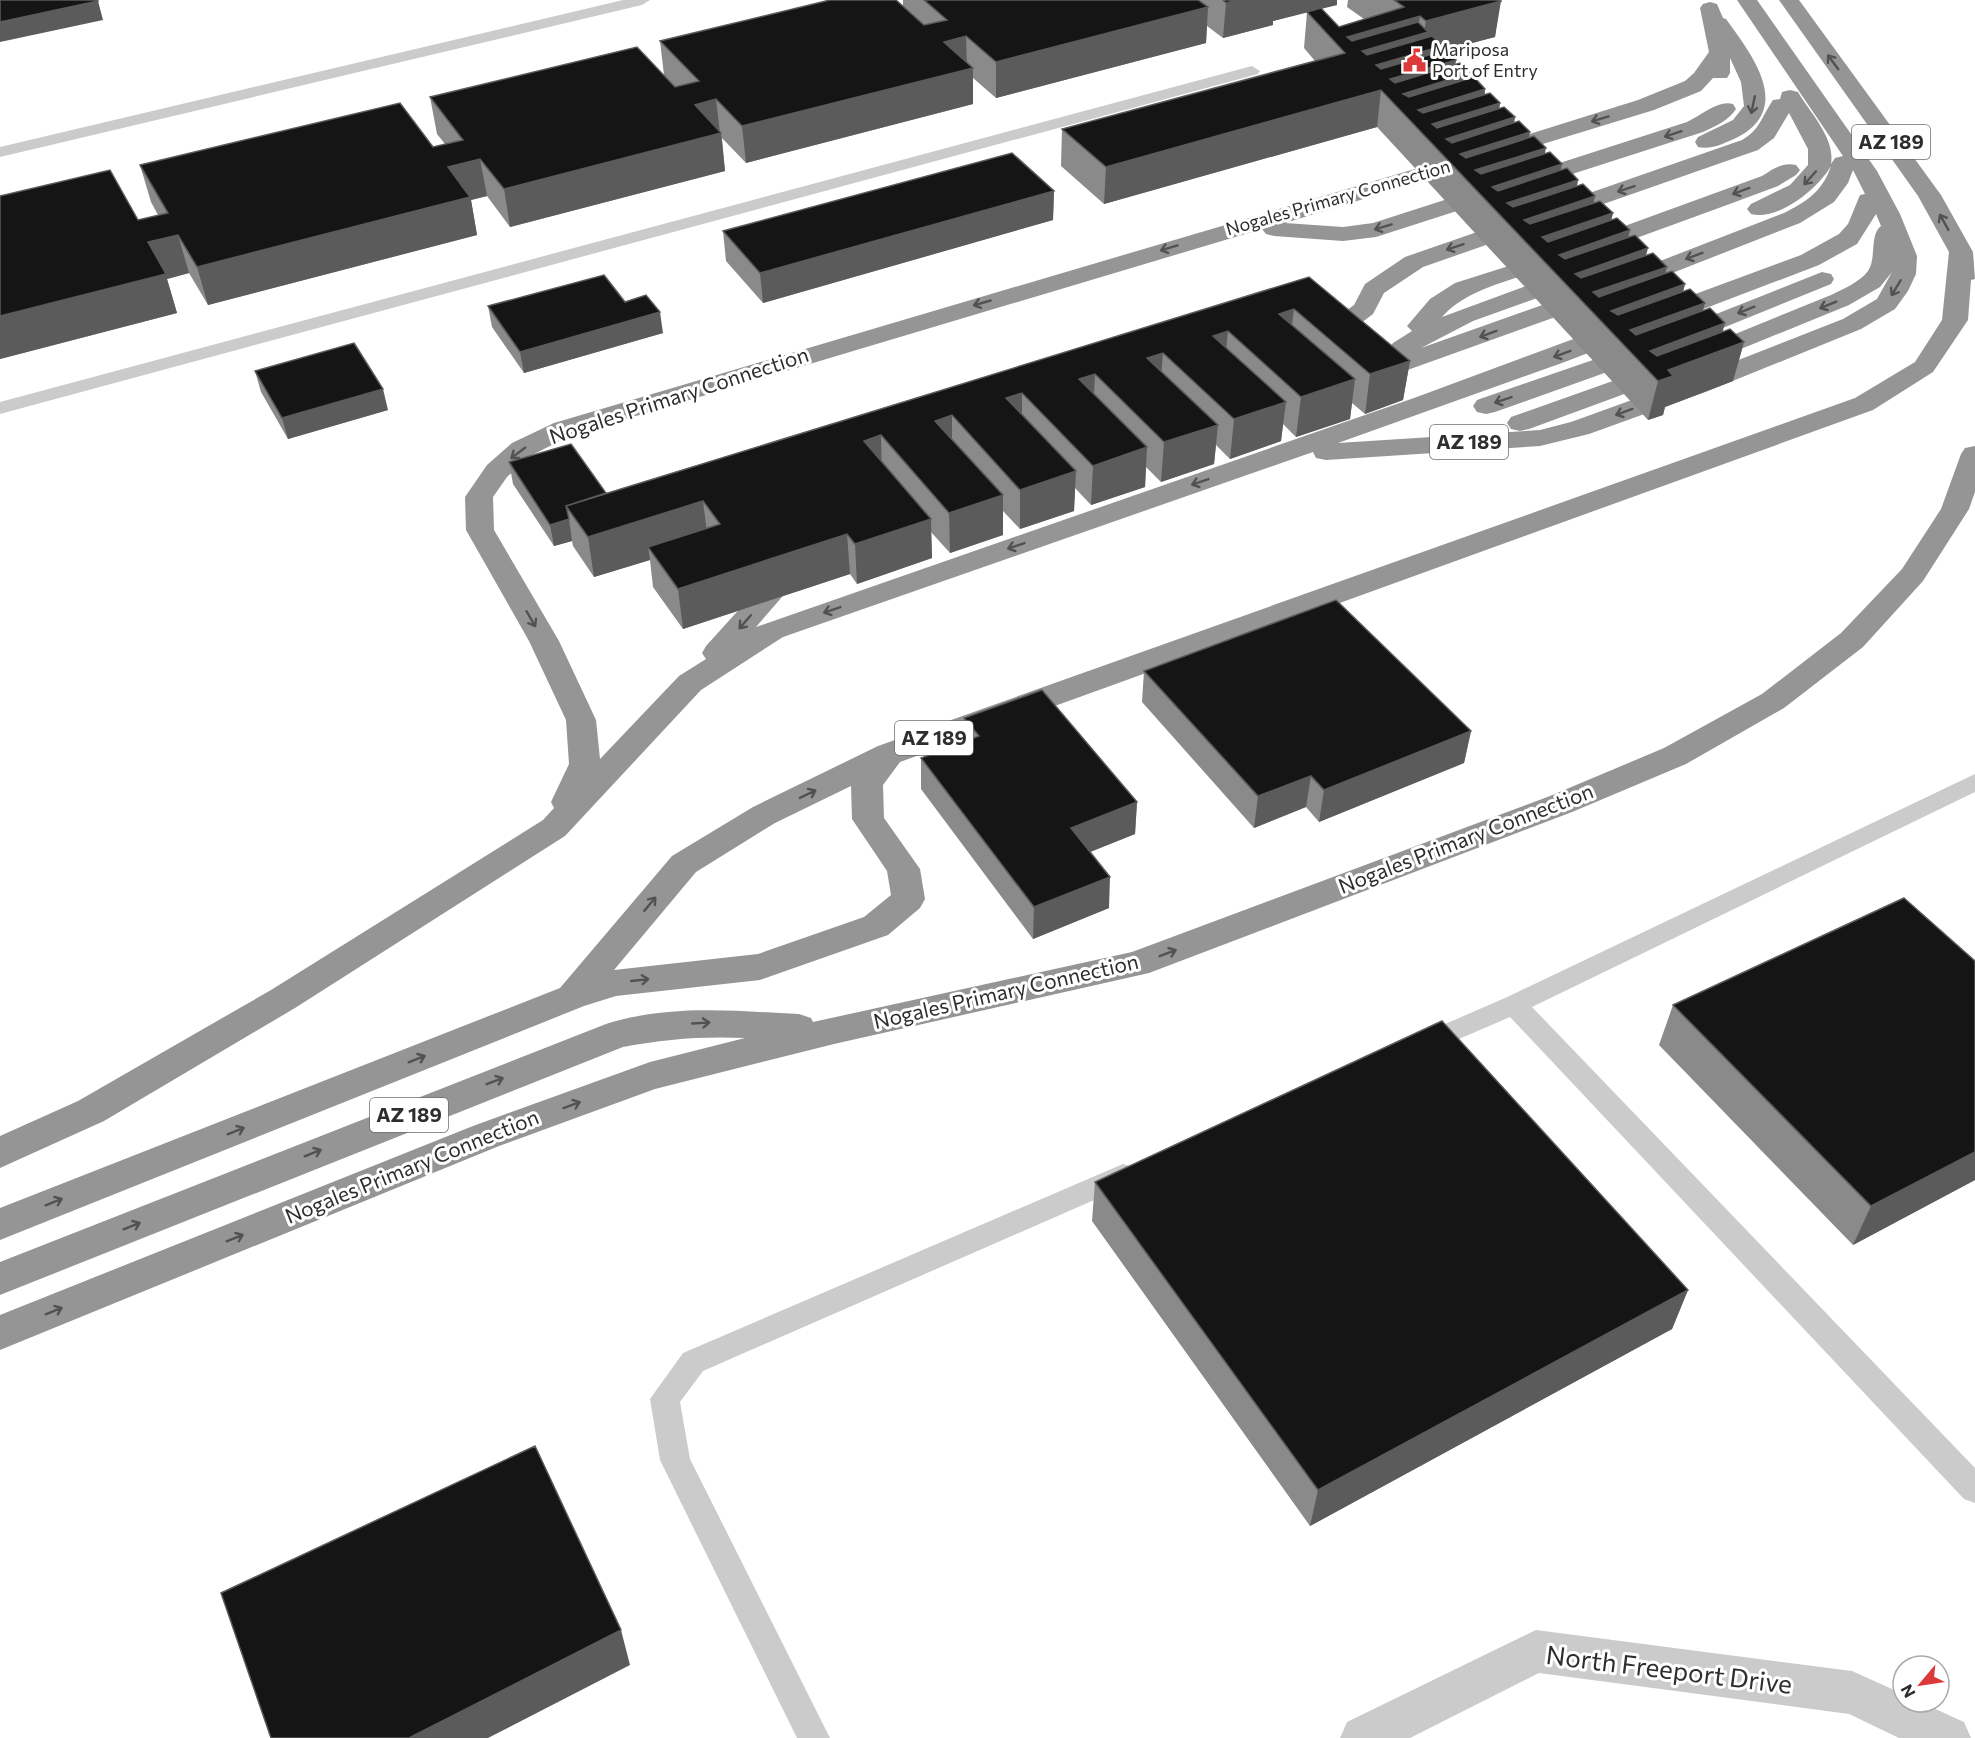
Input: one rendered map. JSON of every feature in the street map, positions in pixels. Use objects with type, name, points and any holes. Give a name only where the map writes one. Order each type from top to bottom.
[{"type":"highway","name":"Nogales Primary Connection","points":[[1679,238],[1788,196],[1811,178],[1818,168],[1821,157],[1818,144],[1747,0]]},
{"type":"highway","name":"AZ 189","points":[[1788,0],[1929,195],[1961,252],[1975,295]]},
{"type":"highway","name":"Nogales Primary Connection","points":[[1338,450],[1540,438],[1580,428],[1699,385],[1852,324],[1886,304],[1896,291],[1904,274],[1905,256],[1866,187],[1798,105],[1761,51],[1714,3]]},
{"type":"highway","name":"Nogales Primary Connection","points":[[1214,234],[1236,230],[1274,229],[1343,234],[1376,230],[1695,126],[1716,117],[1737,95],[1740,82],[1728,52],[1714,3]]},
{"type":"highway","name":"Nogales Primary Connection","points":[[554,828],[585,764],[581,720],[544,641],[480,530],[479,497],[497,471],[522,449],[563,429],[1214,234],[1467,161],[1672,96],[1693,86],[1728,52]]},
{"type":"highway","name":"Nogales Primary Connection","points":[[1291,340],[1336,326],[1364,309],[1374,289],[1407,246],[1423,236],[1704,143],[1741,125],[1751,115],[1756,102],[1752,81],[1728,52]]},
{"type":"highway","name":"Nogales Primary Connection","points":[[1374,289],[1414,262],[1437,253],[1750,145],[1763,138],[1798,105]]},
{"type":"highway","name":"Nogales Primary Connection","points":[[1380,371],[1439,304],[1464,288],[1576,252],[1770,181],[1790,170],[1801,158],[1805,141],[1798,105]]},
{"type":"highway","name":"Nogales Primary Connection","points":[[1346,382],[1602,292],[1792,218],[1812,208],[1829,195],[1839,181],[1866,187]]},
{"type":"highway","name":"Nogales Primary Connection","points":[[1380,371],[1461,363],[1488,357],[1619,310],[1817,231],[1842,214],[1847,201],[1848,182],[1866,187]]},
{"type":"highway","name":"Nogales Primary Connection","points":[[1233,471],[1297,456],[1379,442],[1417,430],[1657,346],[1827,277],[1846,266],[1861,252],[1869,236],[1866,187]]},
{"type":"highway","name":"Nogales Primary Connection","points":[[690,683],[773,630],[1233,471],[1637,327],[1810,260],[1834,249],[1852,236],[1863,221],[1866,187]]},
{"type":"highway","name":"AZ 189","points":[[572,997],[684,864],[764,815],[889,754],[1864,404],[1924,367],[1955,320],[1961,252]]},
{"type":"highway","name":"Nogales Primary Connection","points":[[1401,349],[1451,321],[1594,269]]},
{"type":"highway","name":"Nogales Primary Connection","points":[[0,1333],[497,1132],[650,1077],[834,1030],[1137,964],[1561,804],[1676,756],[1773,701],[1852,640],[1913,575],[1955,509],[1975,453]]},
{"type":"highway","name":"Nogales Primary Connection","points":[[0,1154],[91,1111],[283,999],[554,828],[690,683],[785,576],[812,557]]},
{"type":"highway","name":"AZ 189","points":[[0,1224],[572,997],[615,983],[760,967],[876,926],[908,899],[903,869],[868,819],[867,784],[889,754]]},
{"type":"highway","name":"Nogales Primary Connection","points":[[0,1279],[618,1034],[668,1025],[713,1023],[834,1030]]},
{"type":"street","name":"North Freeport Drive","points":[[1363,1738],[1536,1651],[1852,1693],[1948,1738]]},
{"type":"lane","points":[[0,152],[642,0]]},
{"type":"lane","points":[[0,408],[1252,71]]},
{"type":"lane","points":[[1394,1057],[1514,1005],[1975,782]]},
{"type":"lane","points":[[1514,1005],[1975,1489]]},
{"type":"lane","points":[[814,1738],[675,1460],[665,1398],[693,1362],[1142,1166]]},
{"type":"building","points":[[0,0],[97,0],[98,1],[0,22]]},
{"type":"building","points":[[830,0],[896,0],[924,25],[947,20],[924,0],[1198,0],[1208,7],[996,62],[966,36],[944,42],[973,68],[742,126],[716,99],[695,105],[721,133],[504,189],[480,159],[448,167],[470,197],[197,267],[178,235],[148,242],[166,274],[0,316],[0,196],[110,170],[138,220],[168,213],[140,165],[400,103],[433,147],[463,140],[430,97],[637,47],[675,87],[699,81],[660,41]]},
{"type":"building","points":[[1394,0],[1500,0],[1426,21],[1420,16],[1347,37],[1352,41],[1418,22],[1428,32],[1362,51],[1367,55],[1432,36],[1442,46],[1376,65],[1381,69],[1446,50],[1456,60],[1390,79],[1395,83],[1460,63],[1470,73],[1403,94],[1409,97],[1474,77],[1485,89],[1418,110],[1423,113],[1490,93],[1500,103],[1432,124],[1437,128],[1504,107],[1515,117],[1446,139],[1452,143],[1519,121],[1530,132],[1460,154],[1466,158],[1534,136],[1546,148],[1475,170],[1481,174],[1550,152],[1562,164],[1492,187],[1498,191],[1567,168],[1578,180],[1507,203],[1513,207],[1583,184],[1595,196],[1524,220],[1530,224],[1600,201],[1613,213],[1542,237],[1548,242],[1617,218],[1630,230],[1559,255],[1565,259],[1635,235],[1648,248],[1575,274],[1581,278],[1653,253],[1667,267],[1593,292],[1599,297],[1672,271],[1685,284],[1611,311],[1618,315],[1690,289],[1705,303],[1630,330],[1636,335],[1710,308],[1725,323],[1650,351],[1657,356],[1730,329],[1744,342],[1668,370],[1673,376],[1658,381],[1381,90],[1106,167],[1062,129],[1345,53],[1307,12],[1321,8],[1339,27],[1404,7]]},
{"type":"building","points":[[1012,153],[1054,191],[760,273],[723,231]]},
{"type":"building","points":[[604,275],[625,302],[646,295],[660,312],[520,352],[488,306]]},
{"type":"building","points":[[1309,277],[1410,361],[1370,374],[1294,309],[1279,314],[1355,379],[1301,397],[1228,331],[1213,336],[1286,402],[1234,419],[1163,353],[1147,358],[1218,425],[1164,442],[1095,374],[1079,379],[1147,447],[1093,466],[1022,393],[1006,398],[1076,471],[1020,490],[952,415],[935,421],[1003,495],[949,513],[881,435],[864,441],[931,519],[855,544],[847,534],[678,589],[648,547],[720,524],[703,501],[588,537],[566,506]]},
{"type":"building","points":[[354,343],[383,389],[282,418],[255,371]]},
{"type":"building","points":[[571,444],[606,493],[566,506],[569,519],[550,525],[509,462]]},
{"type":"building","points":[[1336,600],[1471,731],[1324,790],[1311,776],[1258,796],[1144,671]]},
{"type":"building","points":[[1042,690],[1137,802],[1071,828],[1110,877],[1034,907],[921,758],[979,736],[964,718]]},
{"type":"building","points":[[1904,898],[1975,961],[1975,1152],[1871,1206],[1673,1005]]},
{"type":"building","points":[[1442,1021],[1688,1290],[1318,1490],[1095,1182]]},
{"type":"building","points":[[535,1446],[621,1630],[409,1738],[271,1738],[221,1593]]},
{"type":"place","name":"Mariposa Port of Entry","points":[[1414,60]]}]
